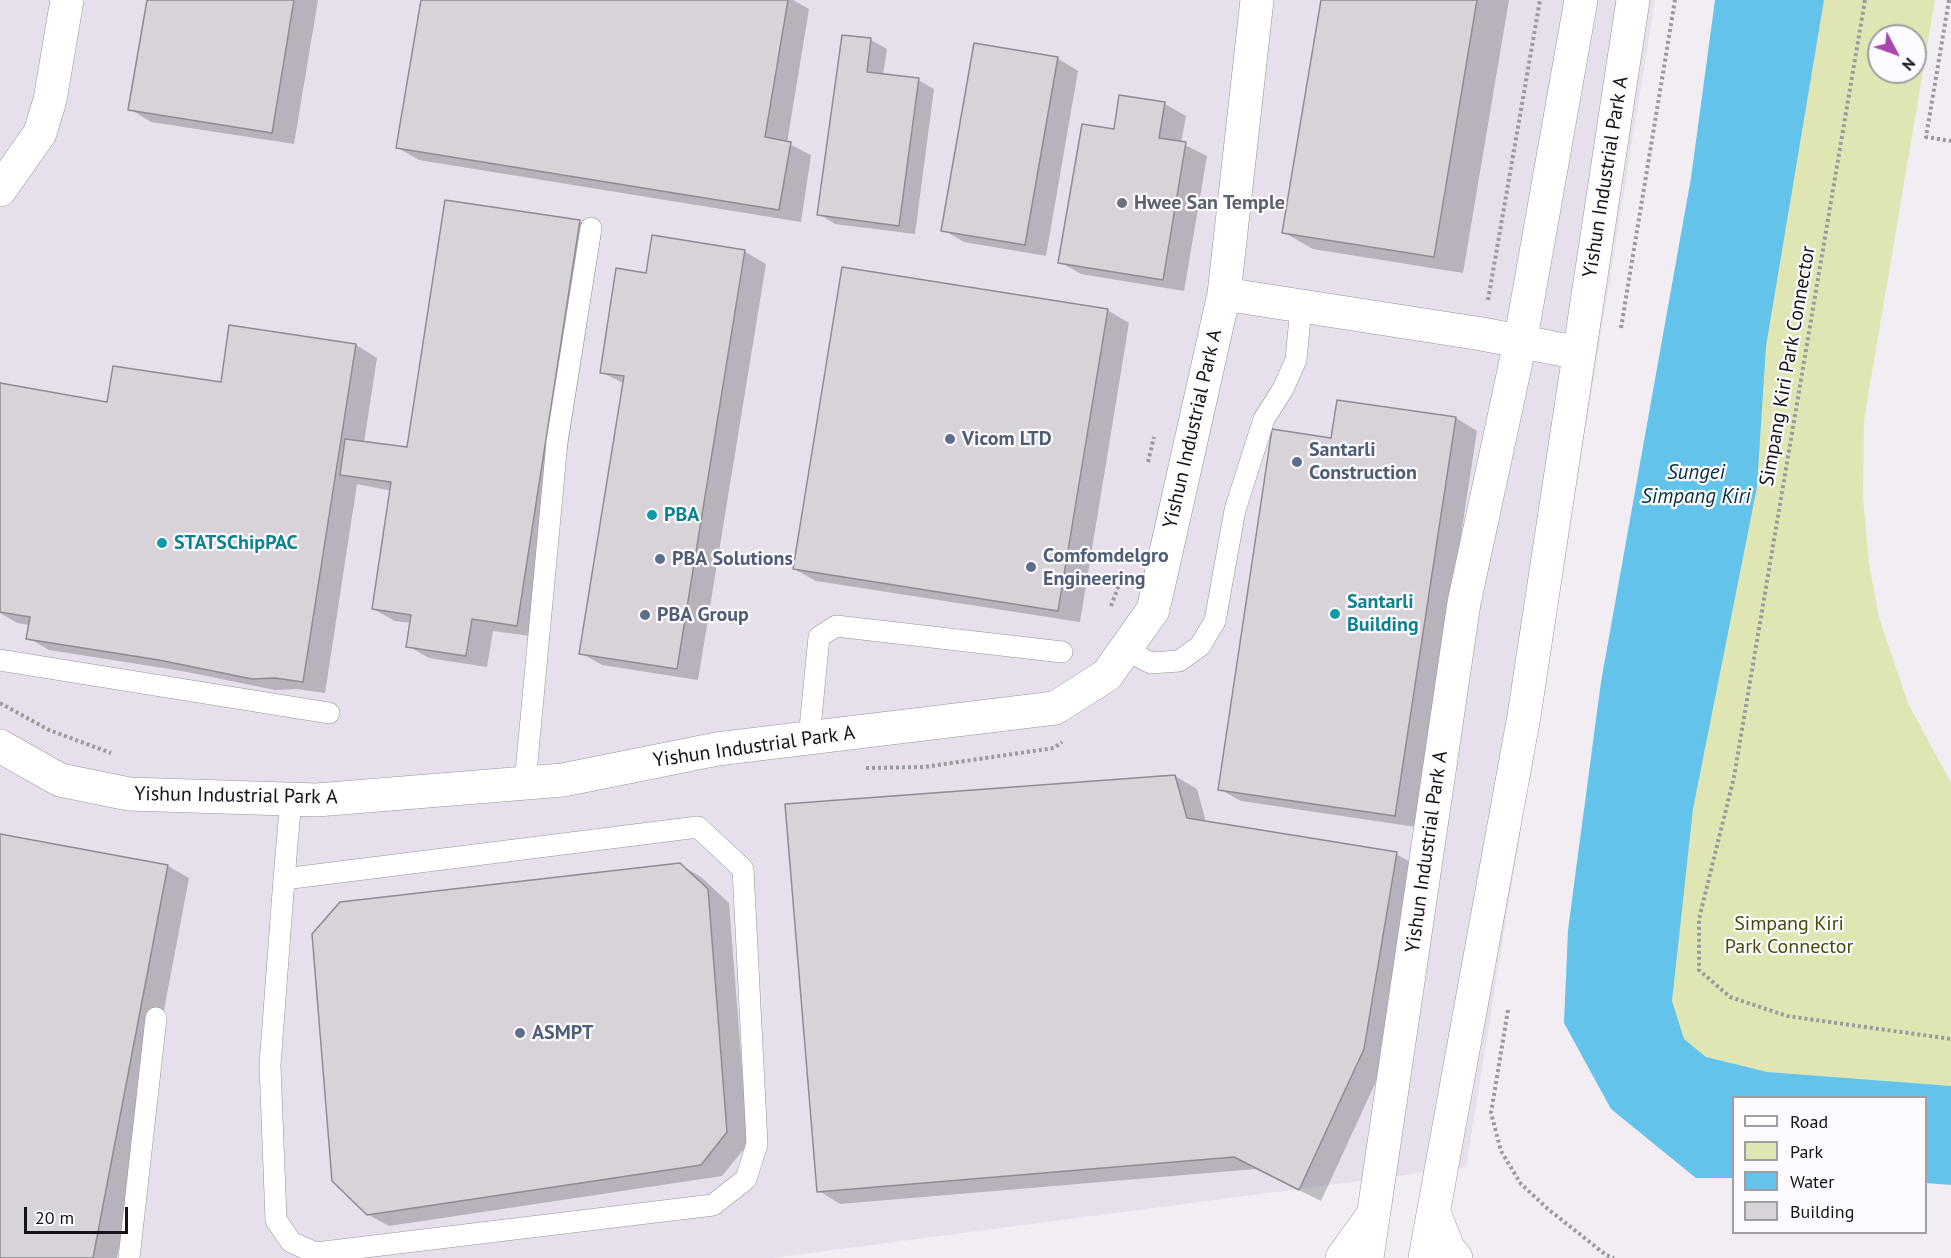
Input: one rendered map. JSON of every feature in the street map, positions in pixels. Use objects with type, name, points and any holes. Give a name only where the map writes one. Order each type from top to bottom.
[{"type":"street","points":[[0,190],[40,133],[50,100],[67,0]]},
{"type":"street","name":"Yishun Industrial Park A","points":[[0,746],[60,780],[129,794],[317,800],[563,780],[717,749],[1055,708],[1107,675],[1153,610],[1224,294],[1256,0]]},
{"type":"street","name":"Yishun Industrial Park A","points":[[1367,1258],[1464,603],[1520,343],[1581,0]]},
{"type":"street","name":"Yishun Industrial Park A","points":[[1425,1258],[1524,716],[1633,0]]},
{"type":"street","points":[[1224,294],[1579,353]]},
{"type":"street","points":[[1434,1213],[1448,1248],[1456,1258]]},
{"type":"street","points":[[1342,1258],[1373,1215]]},
{"type":"lane","points":[[525,783],[557,442],[591,228]]},
{"type":"lane","points":[[1124,649],[1150,663],[1179,661],[1200,646],[1215,621],[1235,510],[1264,419],[1283,388],[1296,360],[1301,307]]},
{"type":"lane","points":[[809,738],[819,637],[836,626],[1062,652]]},
{"type":"lane","points":[[0,660],[329,713]]},
{"type":"lane","points":[[284,879],[698,827],[743,868],[757,1144],[746,1179],[713,1205],[316,1253],[291,1242],[276,1220],[270,1065],[284,879],[291,799]]},
{"type":"lane","points":[[129,1258],[156,1018]]},
{"type":"path","name":"Simpang Kiri Park Connector","points":[[1865,0],[1734,777],[1700,919],[1699,970],[1730,998],[1786,1016],[1951,1039]]},
{"type":"path","points":[[1949,0],[1926,137],[1951,141]]},
{"type":"path","points":[[1146,471],[1157,426]]},
{"type":"path","points":[[1108,613],[1128,564]]},
{"type":"path","points":[[0,703],[49,730],[122,757]]},
{"type":"path","points":[[1548,1209],[1606,1255],[1614,1258]]},
{"type":"shaded area","points":[[0,0],[1655,0],[1466,1167],[772,1258],[0,1258]]},
{"type":"green space","name":"Simpang Kiri Park Connector","points":[[1781,0],[1935,0],[1927,47],[1927,24],[1867,24],[1867,84],[1921,84],[1864,420],[1863,498],[1869,563],[1879,618],[1908,703],[1951,783],[1951,1169],[1927,1096],[1732,1096],[1612,1012]]},
{"type":"water","name":"Sungei Simpang Kiri","points":[[1715,0],[1824,0],[1766,346],[1757,487],[1693,809],[1672,1001],[1684,1039],[1706,1057],[1767,1072],[1951,1086],[1951,1185],[1927,1183],[1927,1096],[1732,1096],[1732,1178],[1696,1178],[1611,1109],[1564,1023],[1568,930],[1601,682],[1691,178]]},
{"type":"building","points":[[147,0],[294,0],[272,133],[128,110]]},
{"type":"building","points":[[421,0],[788,0],[765,137],[791,142],[779,210],[396,148]]},
{"type":"building","points":[[1321,0],[1477,0],[1434,257],[1282,233]]},
{"type":"building","points":[[842,35],[871,38],[867,72],[919,78],[899,226],[817,215]]},
{"type":"building","points":[[974,43],[1058,57],[1025,245],[941,231]]},
{"type":"building","name":"Hwee San Temple","points":[[1119,95],[1165,102],[1159,138],[1186,142],[1163,280],[1058,263],[1082,124],[1114,129]]},
{"type":"building","points":[[445,200],[580,220],[517,626],[472,619],[466,656],[406,647],[411,615],[372,609],[391,482],[340,475],[345,439],[407,447]]},
{"type":"building","name":"PBA","points":[[652,235],[745,250],[677,669],[579,654],[624,376],[600,373],[616,268],[646,273]]},
{"type":"building","name":"Vicom LTD","points":[[842,267],[1108,309],[1058,611],[793,569]]},
{"type":"building","name":"STATSChipPAC","points":[[229,325],[356,344],[303,682],[275,678],[252,679],[159,660],[26,639],[30,617],[0,612],[0,383],[107,402],[113,366],[221,382]]},
{"type":"building","name":"Santarli Building","points":[[1337,400],[1456,417],[1395,816],[1218,790],[1272,429],[1331,438]]},
{"type":"building","points":[[1175,775],[1187,818],[1397,852],[1364,1049],[1299,1190],[1234,1157],[817,1192],[785,804]]},
{"type":"building","points":[[0,834],[168,865],[93,1258],[0,1258]]},
{"type":"building","name":"ASMPT","points":[[680,863],[708,889],[727,1132],[701,1165],[367,1215],[332,1181],[312,934],[340,902]]},
{"type":"place","name":"Hwee San Temple","points":[[1122,203]]},
{"type":"place","name":"Vicom LTD","points":[[950,439]]},
{"type":"place","name":"Santarli Construction","points":[[1297,462]]},
{"type":"place","name":"PBA","points":[[652,515]]},
{"type":"place","name":"STATSChipPAC","points":[[162,543]]},
{"type":"place","name":"PBA Solutions","points":[[660,559]]},
{"type":"place","name":"Comfomdelgro Engineering","points":[[1031,567]]},
{"type":"place","name":"Santarli Building","points":[[1335,614]]},
{"type":"place","name":"PBA Group","points":[[645,615]]},
{"type":"place","name":"ASMPT","points":[[520,1033]]}]
